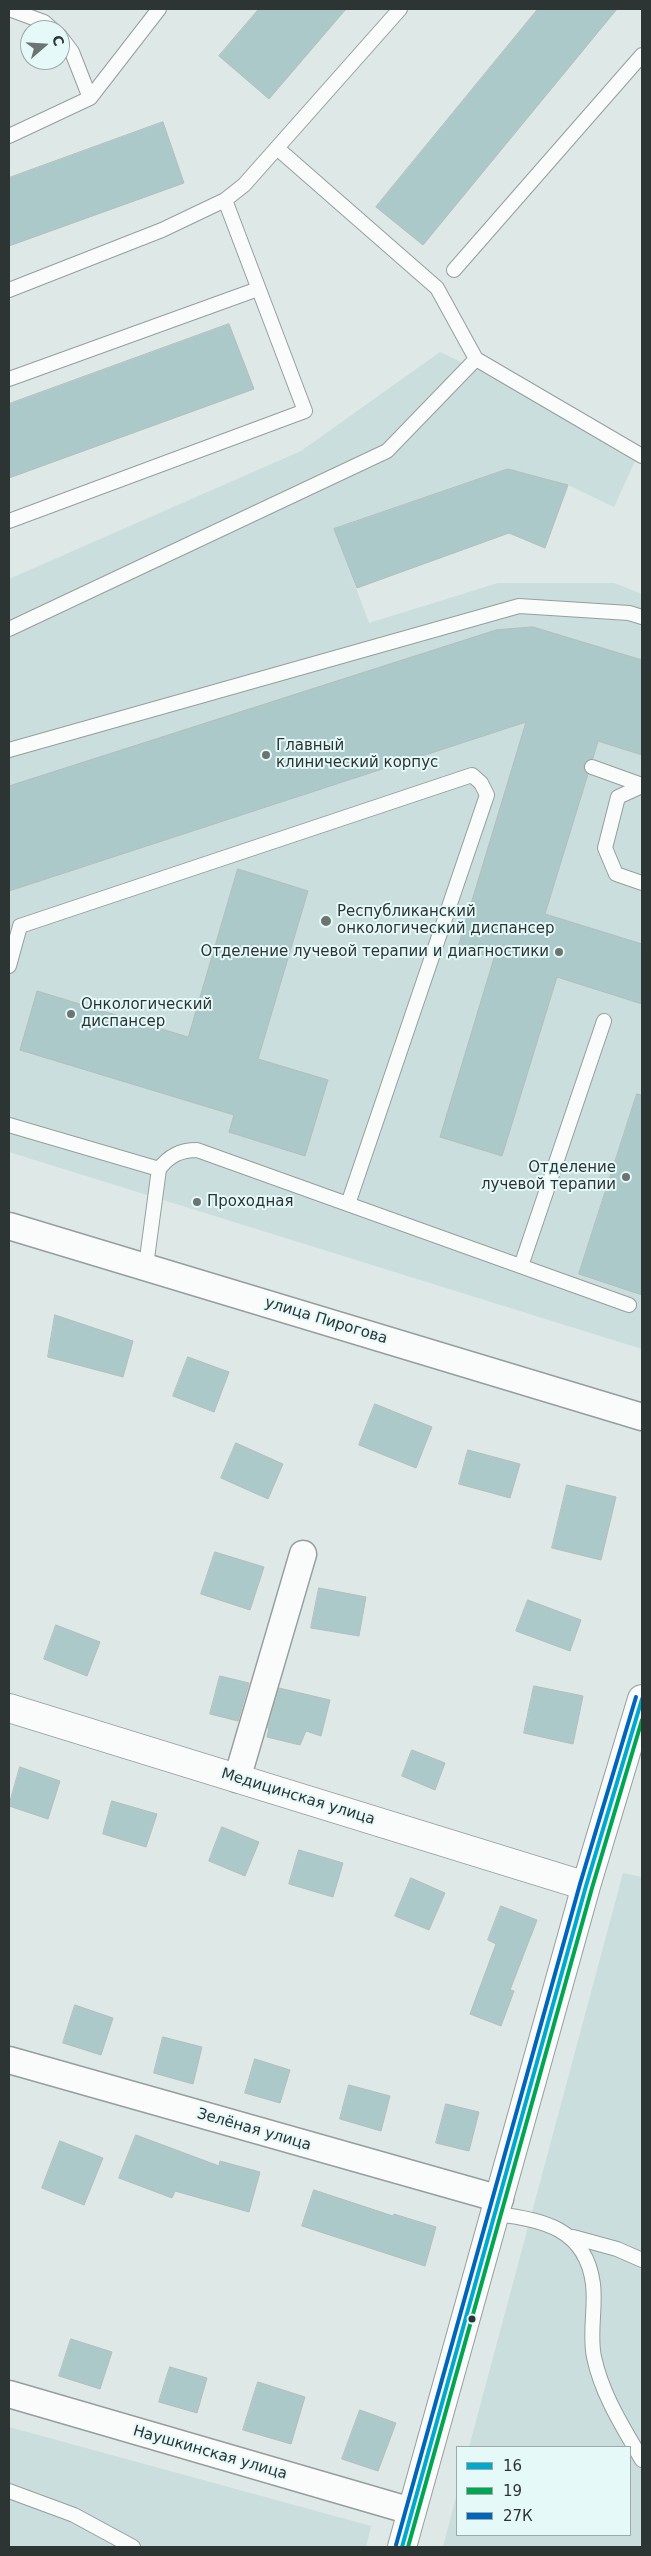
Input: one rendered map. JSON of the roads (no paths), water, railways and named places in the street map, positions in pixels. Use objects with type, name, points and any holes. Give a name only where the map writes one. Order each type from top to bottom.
[{"type":"street","name":"улица Пирогова","points":[[9,1226],[642,1417]]},
{"type":"street","points":[[237,1779],[303,1554]]},
{"type":"street","points":[[402,2547],[586,1886],[642,1699]]},
{"type":"street","name":"Медицинская улица","points":[[9,1708],[586,1886]]},
{"type":"street","name":"Зелёная улица","points":[[9,2060],[498,2206]]},
{"type":"street","name":"Наушкинская улица","points":[[9,2394],[411,2511]]},
{"type":"lane","points":[[9,136],[90,98],[159,9]]},
{"type":"lane","points":[[9,290],[162,230],[225,200],[244,185],[400,9]]},
{"type":"lane","points":[[12,12],[38,20]]},
{"type":"lane","points":[[70,49],[90,98]]},
{"type":"lane","points":[[454,270],[642,55]]},
{"type":"lane","points":[[277,148],[437,288],[476,358],[642,456]]},
{"type":"lane","points":[[9,521],[305,411],[225,200]]},
{"type":"lane","points":[[9,379],[258,289]]},
{"type":"lane","points":[[9,629],[387,452],[476,358]]},
{"type":"lane","points":[[9,750],[518,606],[629,613],[642,616]]},
{"type":"lane","points":[[592,767],[642,785]]},
{"type":"lane","points":[[10,958],[20,926],[472,775],[481,783],[487,795],[348,1204]]},
{"type":"lane","points":[[642,785],[618,797],[605,848],[616,874],[642,883]]},
{"type":"lane","points":[[521,1266],[604,1021]]},
{"type":"lane","points":[[9,1125],[159,1169]]},
{"type":"lane","points":[[146,1266],[159,1169],[167,1159],[177,1153],[197,1150],[629,1305]]},
{"type":"lane","points":[[498,2206],[573,2237],[617,2249],[642,2260]]},
{"type":"lane","points":[[573,2237],[586,2256],[593,2284],[594,2355],[605,2395],[642,2460]]},
{"type":"lane","points":[[9,2491],[74,2516],[133,2547]]},
{"type":"place","name":"Главный клинический корпус","points":[[266,755]]},
{"type":"place","name":"Республиканский онкологический диспансер","points":[[326,921]]},
{"type":"place","name":"Отделение лучевой терапии и диагностики","points":[[559,952]]},
{"type":"place","name":"Онкологический диспансер","points":[[71,1014]]},
{"type":"place","name":"Отделение лучевой терапии","points":[[626,1177]]},
{"type":"place","name":"Проходная","points":[[197,1202]]}]
